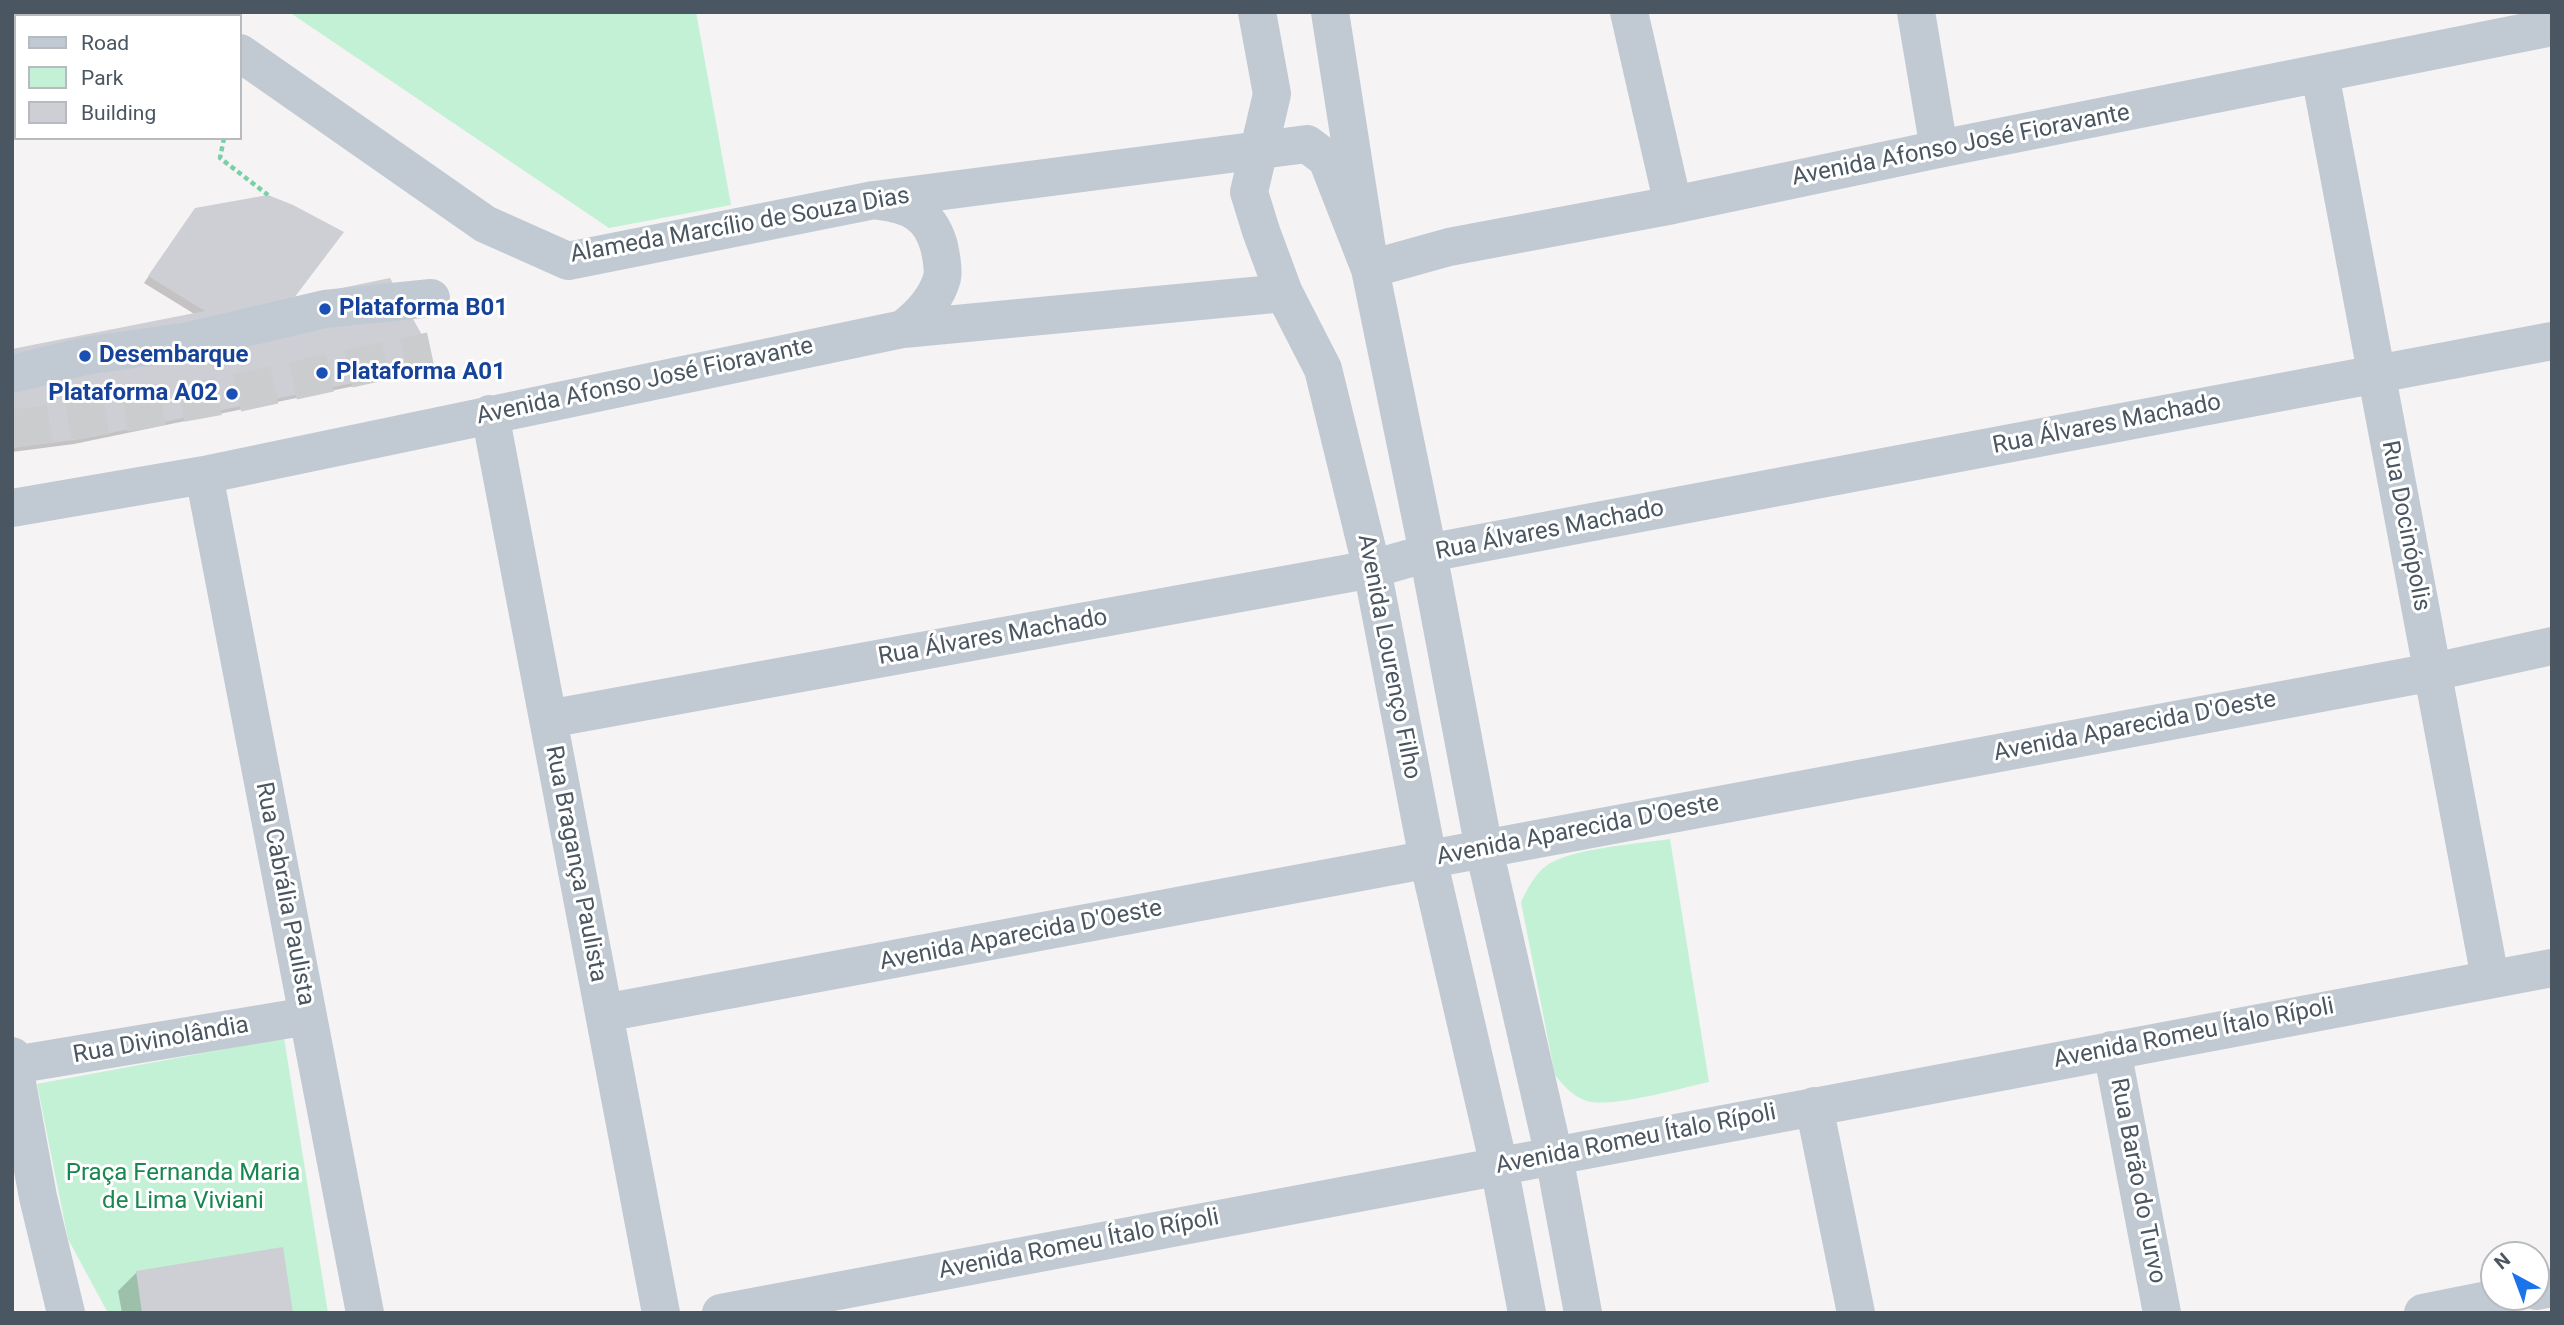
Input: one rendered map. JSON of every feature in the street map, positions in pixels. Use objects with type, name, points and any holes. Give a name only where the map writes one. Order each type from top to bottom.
[{"type":"street","name":"Avenida Lourenço Filho","points":[[1257,12],[1272,94],[1249,192],[1284,293],[1322,369],[1372,569],[1428,859],[1499,1166],[1527,1313]]},
{"type":"street","points":[[1330,12],[1370,269],[1428,553],[1484,849],[1554,1156],[1583,1313]]},
{"type":"street","points":[[1629,12],[1672,205]]},
{"type":"street","points":[[1916,12],[1939,149]]},
{"type":"street","name":"Avenida Afonso José Fioravante","points":[[1370,269],[1449,247],[1672,205],[2552,27]]},
{"type":"street","name":"Alameda Marcílio de Souza Dias","points":[[242,54],[485,223],[569,261],[874,200],[1307,144],[1328,159],[1370,269]]},
{"type":"street","name":"Rua Docinópolis","points":[[2320,74],[2490,978]]},
{"type":"street","points":[[874,200],[897,203],[915,210],[933,227],[941,253],[943,276],[932,300],[921,315],[903,329]]},
{"type":"street","name":"Avenida Afonso José Fioravante","points":[[12,509],[204,475],[903,329],[1284,293]]},
{"type":"street","points":[[12,374],[85,356],[189,341],[325,309],[431,299]]},
{"type":"street","name":"Rua Álvares Machado","points":[[548,719],[1372,569],[1428,553],[2552,341]]},
{"type":"street","name":"Rua Bragança Paulista","points":[[490,414],[661,1313]]},
{"type":"street","name":"Rua Cabrália Paulista","points":[[204,475],[365,1313]]},
{"type":"street","name":"Avenida Aparecida D'Oeste","points":[[604,1013],[2433,671],[2552,646]]},
{"type":"street","name":"Avenida Romeu Ítalo Rípoli","points":[[722,1313],[2552,968]]},
{"type":"street","name":"Rua Divinolândia","points":[[13,1060],[308,1016]]},
{"type":"street","name":"Rua Barão do Turvo","points":[[2112,1050],[2162,1313]]},
{"type":"street","points":[[13,1060],[38,1197],[66,1313]]},
{"type":"street","points":[[1814,1106],[1856,1313]]},
{"type":"street","points":[[2423,1313],[2480,1302]]},
{"type":"path","points":[[224,140],[220,158],[268,195]]},
{"type":"green space","points":[[289,12],[696,12],[731,205],[609,228]]},
{"type":"green space","points":[[1670,839],[1709,1082],[1626,1100],[1584,1100],[1568,1089],[1555,1075],[1521,902],[1538,873],[1557,860],[1588,851]]},
{"type":"green space","name":"Praça Fernanda Maria de Lima Viviani","points":[[284,1038],[328,1313],[108,1313],[68,1239],[37,1084]]},
{"type":"building","points":[[268,195],[344,232],[294,298],[390,278],[431,351],[406,372],[81,439],[12,448],[12,349],[205,311],[148,276],[195,208]]},
{"type":"building","points":[[283,1247],[293,1313],[142,1313],[136,1271]]},
{"type":"tunnel","points":[[12,429],[232,394],[431,351]]},
{"type":"place","name":"Plataforma B01","points":[[325,309]]},
{"type":"place","name":"Desembarque","points":[[85,356]]},
{"type":"place","name":"Plataforma A01","points":[[322,373]]},
{"type":"place","name":"Plataforma A02","points":[[232,394]]}]
